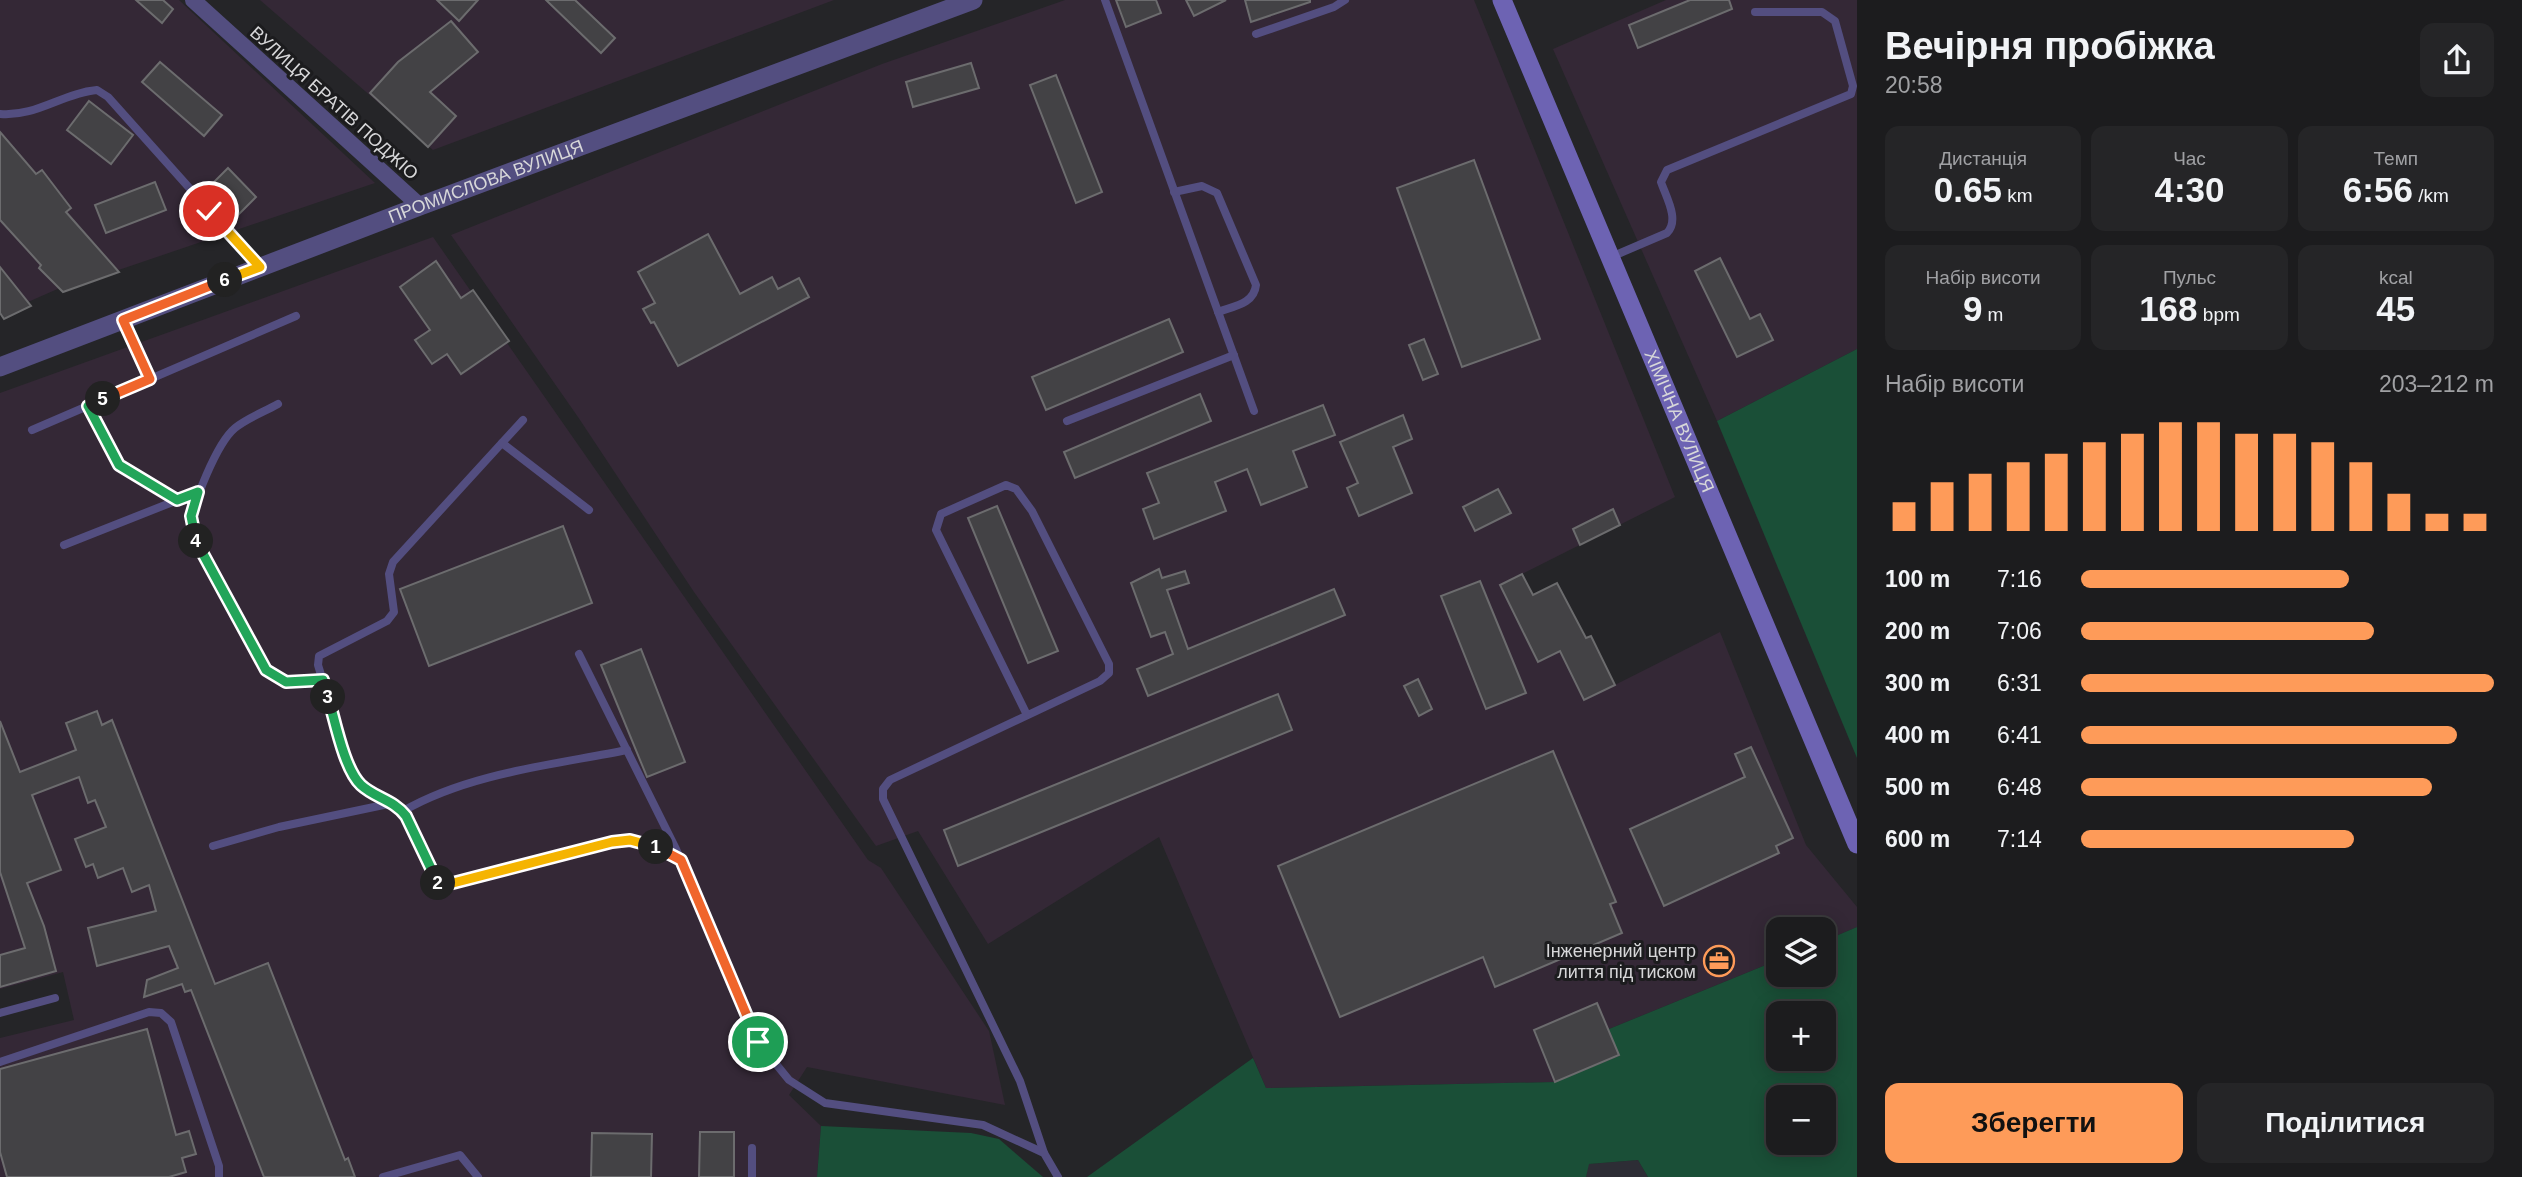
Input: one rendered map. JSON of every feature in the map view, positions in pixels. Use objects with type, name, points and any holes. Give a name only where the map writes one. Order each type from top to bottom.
[{"type":"main road","name":"ХІМІЧНА ВУЛИЦЯ","points":[[1502,0],[1857,844]]},
{"type":"street","name":"ВУЛИЦЯ БРАТІВ ПОДЖІО","points":[[193,0],[420,206]]},
{"type":"street","name":"ПРОМИСЛОВА ВУЛИЦЯ","points":[[0,368],[420,206],[973,0]]},
{"type":"lane","points":[[1105,0],[1254,411]]},
{"type":"lane","points":[[1256,34],[1335,7],[1345,0]]},
{"type":"lane","points":[[1610,258],[1667,233],[1672,228],[1673,220],[1661,182],[1667,170],[1851,94],[1853,86],[1835,21],[1822,12],[1755,12]]},
{"type":"lane","points":[[0,114],[30,113],[85,91],[97,90],[108,97],[260,267]]},
{"type":"lane","points":[[1174,192],[1202,186],[1217,193],[1256,285],[1255,295],[1250,300],[1218,312]]},
{"type":"lane","points":[[32,430],[296,316]]},
{"type":"lane","points":[[123,320],[150,379]]},
{"type":"lane","points":[[1067,421],[1234,355]]},
{"type":"lane","points":[[278,404],[233,429],[198,492],[191,516],[196,541],[266,670],[286,682],[323,680]]},
{"type":"lane","points":[[88,406],[119,465],[177,500]]},
{"type":"lane","points":[[523,420],[393,562],[389,573],[394,612],[387,621],[319,656],[318,665],[351,770],[359,784],[402,811],[438,883],[449,884],[630,840],[651,844],[681,860]]},
{"type":"lane","points":[[502,443],[589,510]]},
{"type":"lane","points":[[1027,715],[936,530],[941,514],[1006,485],[1016,489],[1032,511],[1109,664],[1108,673],[1100,681],[890,779],[883,789],[883,799],[1020,1081],[1044,1153],[1058,1177]]},
{"type":"lane","points":[[64,545],[198,492]]},
{"type":"lane","points":[[579,654],[681,860],[758,1042],[789,1080],[825,1103],[984,1125],[1044,1153]]},
{"type":"lane","points":[[402,811],[429,796],[464,784],[627,750]]},
{"type":"lane","points":[[213,846],[279,827],[393,803]]},
{"type":"lane","points":[[0,1013],[55,998]]},
{"type":"lane","points":[[0,1062],[149,1012],[161,1013],[171,1022],[219,1166],[219,1177]]},
{"type":"lane","points":[[752,1148],[752,1177]]},
{"type":"lane","points":[[383,1177],[460,1155],[478,1177]]},
{"type":"shaded area","points":[[0,0],[179,0],[375,183],[92,279],[0,172]]},
{"type":"shaded area","points":[[260,0],[834,0],[433,150]]},
{"type":"shaded area","points":[[1065,0],[1474,0],[1675,497],[1522,574],[1585,700],[1720,632],[1806,845],[1857,907],[1857,927],[1836,936],[1836,917],[1766,917],[1766,965],[1609,1029],[1619,1055],[1555,1082],[1266,1088],[1159,837],[988,944],[918,831],[876,846],[694,592],[578,417],[451,235],[882,64]]},
{"type":"shaded area","points":[[1666,0],[1857,0],[1857,349],[1717,421],[1553,49]]},
{"type":"shaded area","points":[[0,180],[62,287],[3,313],[0,309]]},
{"type":"shaded area","points":[[433,237],[868,860],[881,868],[989,1031],[1005,1105],[807,1067],[789,1095],[821,1126],[817,1177],[0,1177],[0,1038],[74,1020],[63,972],[0,989],[0,393]]},
{"type":"shaded area","points":[[1638,1160],[1648,1177],[1586,1177],[1588,1164]]},
{"type":"green space","points":[[1857,349],[1857,758],[1717,421]]},
{"type":"green space","points":[[1857,927],[1857,1177],[1648,1177],[1638,1160],[1589,1164],[1586,1177],[1087,1177],[1253,1058],[1266,1088],[1555,1082],[1619,1056],[1609,1029],[1766,965],[1766,987],[1836,987],[1836,936]]},
{"type":"green space","points":[[821,1126],[971,1133],[999,1139],[1043,1177],[817,1177]]},
{"type":"building","points":[[136,0],[163,0],[173,9],[162,23]]},
{"type":"building","points":[[437,0],[478,0],[459,21]]},
{"type":"building","points":[[546,0],[575,0],[615,38],[601,53]]},
{"type":"building","points":[[1116,0],[1156,0],[1161,13],[1126,27]]},
{"type":"building","points":[[1186,0],[1226,0],[1194,16]]},
{"type":"building","points":[[1245,0],[1310,0],[1310,2],[1251,22]]},
{"type":"building","points":[[1690,0],[1729,0],[1732,9],[1638,48],[1629,25]]},
{"type":"building","points":[[451,21],[478,52],[430,92],[456,116],[428,147],[370,93],[398,62]]},
{"type":"building","points":[[160,62],[222,115],[204,136],[142,82]]},
{"type":"building","points":[[971,63],[979,88],[913,107],[906,82]]},
{"type":"building","points":[[1056,75],[1102,192],[1076,203],[1030,85]]},
{"type":"building","points":[[89,101],[133,135],[111,164],[67,130]]},
{"type":"building","points":[[0,132],[36,174],[42,170],[71,208],[66,212],[119,272],[63,292],[39,268],[41,265],[0,220]]},
{"type":"building","points":[[1474,160],[1540,339],[1462,367],[1397,188]]},
{"type":"building","points":[[228,168],[256,197],[230,223],[203,193]]},
{"type":"building","points":[[155,182],[166,210],[106,233],[95,205]]},
{"type":"building","points":[[708,234],[740,294],[772,277],[778,289],[799,278],[809,297],[678,366],[654,322],[651,323],[643,309],[655,303],[638,272]]},
{"type":"building","points":[[1720,258],[1750,319],[1760,314],[1773,340],[1737,357],[1695,271]]},
{"type":"building","points":[[436,261],[461,298],[473,290],[509,341],[461,374],[447,354],[432,364],[415,340],[430,330],[400,287]]},
{"type":"building","points":[[0,267],[31,306],[4,319],[0,313]]},
{"type":"building","points":[[1169,319],[1183,352],[1046,410],[1032,377]]},
{"type":"building","points":[[1424,339],[1438,374],[1423,380],[1409,345]]},
{"type":"building","points":[[1200,394],[1211,421],[1075,478],[1064,452]]},
{"type":"building","points":[[1323,405],[1335,435],[1293,451],[1307,487],[1261,505],[1247,469],[1215,482],[1226,511],[1154,539],[1143,509],[1159,503],[1147,473]]},
{"type":"building","points":[[1403,415],[1412,439],[1393,447],[1412,493],[1359,516],[1347,488],[1358,483],[1340,442]]},
{"type":"building","points":[[1498,489],[1511,513],[1475,531],[1463,507]]},
{"type":"building","points":[[997,506],[1058,651],[1028,663],[968,518]]},
{"type":"building","points":[[1613,509],[1620,525],[1580,545],[1573,529]]},
{"type":"building","points":[[563,526],[592,603],[429,666],[400,589]]},
{"type":"building","points":[[1159,569],[1162,578],[1185,571],[1189,583],[1167,590],[1188,649],[1334,589],[1345,615],[1148,696],[1137,669],[1173,654],[1165,632],[1151,637],[1131,583]]},
{"type":"building","points":[[1522,574],[1533,595],[1557,583],[1586,638],[1591,636],[1615,685],[1584,700],[1560,651],[1538,662],[1500,585]]},
{"type":"building","points":[[1480,581],[1526,693],[1486,709],[1441,596]]},
{"type":"building","points":[[641,649],[685,762],[647,777],[601,665]]},
{"type":"building","points":[[1418,679],[1432,709],[1419,716],[1404,686]]},
{"type":"building","points":[[1278,694],[1292,730],[958,866],[944,830]]},
{"type":"building","points":[[97,711],[102,725],[112,720],[215,984],[268,963],[345,1160],[348,1158],[355,1177],[264,1177],[191,990],[185,992],[182,984],[144,997],[147,980],[178,968],[169,946],[97,966],[88,928],[156,911],[149,885],[132,892],[123,868],[98,878],[93,864],[86,867],[75,839],[106,827],[95,800],[88,803],[79,777],[32,795],[61,870],[27,883],[44,926],[56,971],[0,987],[0,955],[25,948],[0,872],[0,721],[20,772],[76,750],[66,723]]},
{"type":"building","points":[[1751,747],[1793,838],[1776,846],[1779,853],[1664,906],[1630,829],[1745,777],[1735,754]]},
{"type":"building","points":[[1553,751],[1616,902],[1610,904],[1622,933],[1495,987],[1483,957],[1340,1017],[1278,866]]},
{"type":"building","points":[[1597,1003],[1619,1055],[1555,1082],[1534,1030]]},
{"type":"building","points":[[147,1029],[176,1135],[189,1131],[196,1154],[182,1158],[186,1172],[169,1177],[7,1177],[0,1152],[0,1069]]},
{"type":"building","points":[[700,1132],[734,1132],[734,1177],[699,1177]]},
{"type":"building","points":[[592,1133],[652,1134],[651,1177],[591,1177]]},
{"type":"place","name":"Інженерний центр лиття під тиском","points":[[1719,961]]},
{"type":"route","points":[[209,211],[260,267],[123,320],[150,379],[88,406],[112,456],[119,465],[177,500],[198,492],[191,516],[196,541],[266,670],[274,678],[286,682],[323,680],[351,770],[359,784],[367,790],[399,806],[432,876],[438,883],[449,884],[612,842],[630,840],[651,844],[681,860],[758,1042]]}]
